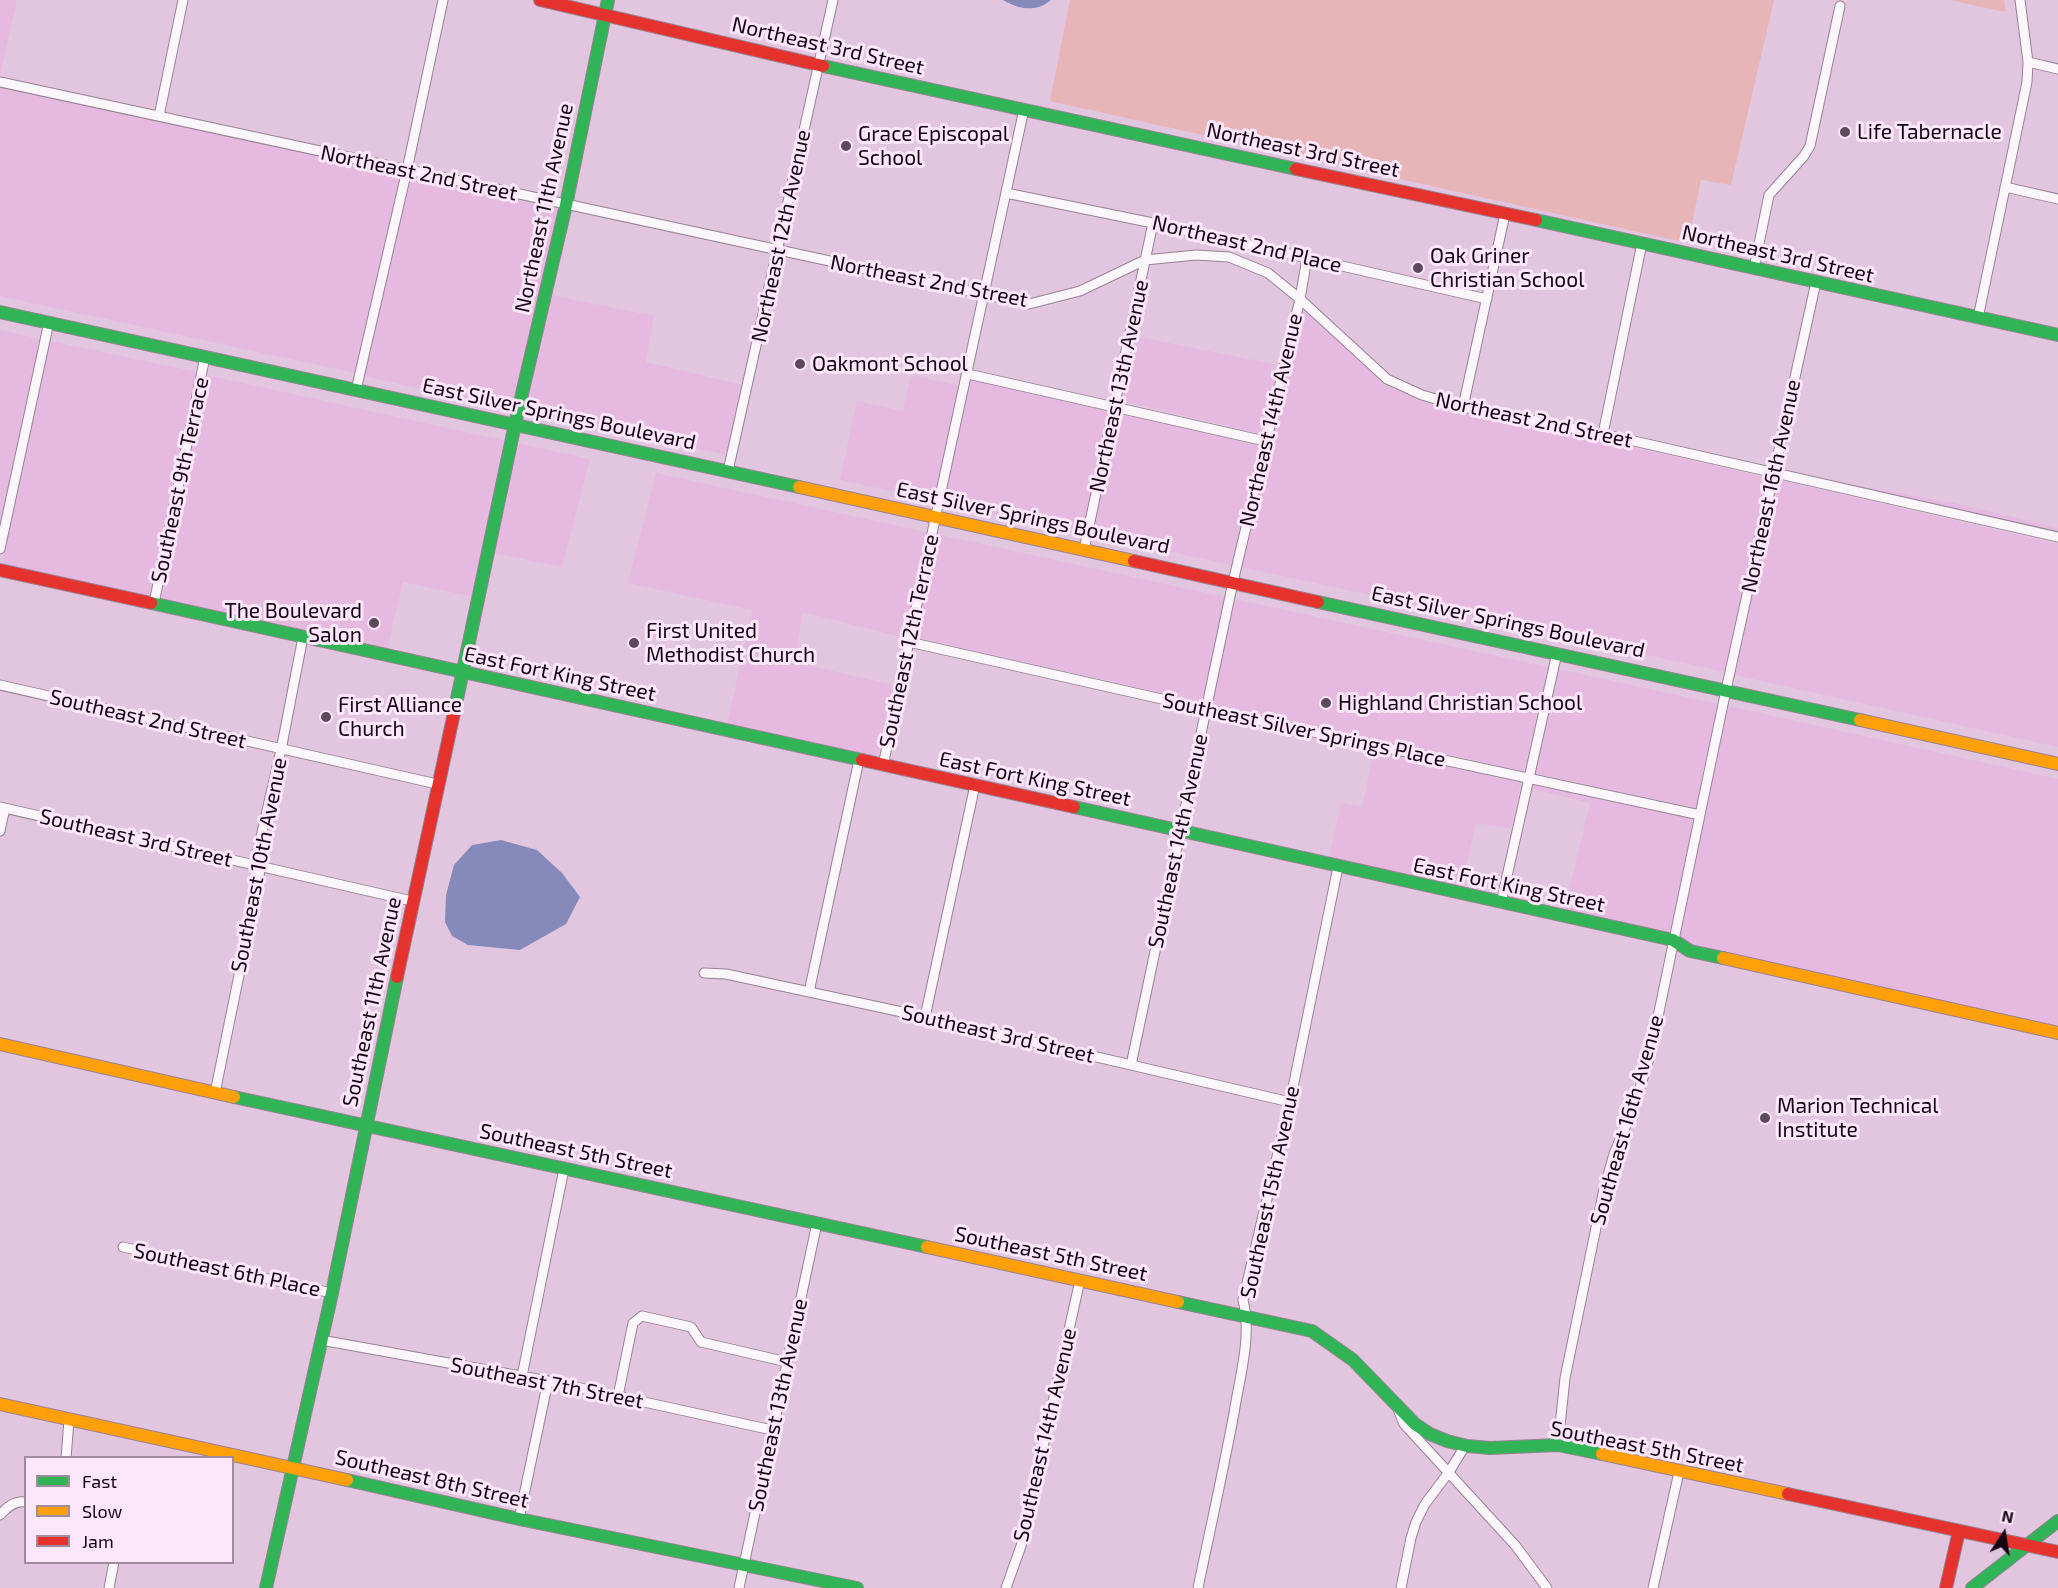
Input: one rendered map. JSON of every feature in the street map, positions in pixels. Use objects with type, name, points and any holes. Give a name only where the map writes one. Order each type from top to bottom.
[{"type":"street","points":[[159,116],[183,0]]},
{"type":"street","points":[[356,390],[407,170],[443,0]]},
{"type":"street","name":"Northeast 3rd Street","points":[[540,0],[819,65],[1568,226],[2058,335]]},
{"type":"street","name":"Northeast 11th Avenue","points":[[515,424],[566,205],[608,0]]},
{"type":"street","name":"Northeast 12th Avenue","points":[[728,471],[833,0]]},
{"type":"street","points":[[1978,318],[2027,82],[2028,62],[2020,0]]},
{"type":"street","points":[[1754,268],[1769,195],[1804,156],[1810,146],[1840,6]]},
{"type":"street","points":[[2028,62],[2058,69]]},
{"type":"street","name":"Northeast 2nd Street","points":[[0,82],[1029,304],[1080,291],[1145,260],[1196,255],[1224,256],[1268,273],[1300,299],[1387,380],[1422,395],[1463,407],[1603,434],[2058,537]]},
{"type":"street","name":"Southeast 12th Terrace","points":[[884,766],[934,517],[968,374],[1024,109]]},
{"type":"street","points":[[2006,187],[2058,199]]},
{"type":"street","name":"Northeast 2nd Place","points":[[1006,193],[1153,222],[1487,298]]},
{"type":"street","points":[[1463,407],[1505,214]]},
{"type":"street","name":"Northeast 13th Avenue","points":[[1084,550],[1153,222]]},
{"type":"street","points":[[1224,256],[1228,240]]},
{"type":"street","points":[[1603,434],[1642,243]]},
{"type":"street","name":"Northeast 14th Avenue","points":[[1233,582],[1300,299],[1307,258]]},
{"type":"street","name":"Northeast 16th Avenue","points":[[1726,690],[1816,282]]},
{"type":"street","name":"East Silver Springs Boulevard","points":[[0,312],[2058,764]]},
{"type":"street","points":[[0,549],[49,322]]},
{"type":"street","name":"Southeast 9th Terrace","points":[[154,603],[205,357]]},
{"type":"street","points":[[968,374],[1115,405],[1265,441]]},
{"type":"street","name":"Southeast 11th Avenue","points":[[266,1588],[332,1293],[412,901],[515,424]]},
{"type":"street","name":"East Fort King Street","points":[[0,570],[1673,940],[1690,951],[2058,1033]]},
{"type":"street","name":"Southeast 14th Avenue","points":[[1131,1065],[1233,582]]},
{"type":"street","name":"Southeast 10th Avenue","points":[[215,1093],[260,866],[257,854],[281,750],[303,637]]},
{"type":"street","name":"Southeast Silver Springs Place","points":[[909,642],[1206,709],[1700,815]]},
{"type":"street","points":[[1501,903],[1527,778],[1557,653]]},
{"type":"street","name":"Southeast 2nd Street","points":[[0,685],[437,784]]},
{"type":"street","name":"Southeast 16th Avenue","points":[[1558,1445],[1565,1378],[1604,1189],[1614,1154],[1636,1101],[1650,1054],[1726,690]]},
{"type":"street","name":"Southeast 12th Terrace","points":[[809,992],[859,760]]},
{"type":"street","points":[[925,1017],[975,785]]},
{"type":"street","points":[[0,831],[3,807]]},
{"type":"street","name":"Southeast 3rd Street","points":[[3,807],[151,843],[412,901]]},
{"type":"street","name":"Southeast 15th Avenue","points":[[1198,1588],[1223,1473],[1244,1353],[1248,1318],[1243,1300],[1290,1102],[1338,867]]},
{"type":"street","name":"Southeast 3rd Street","points":[[705,974],[726,974],[925,1017],[1290,1102]]},
{"type":"street","name":"Southeast 5th Street","points":[[0,1044],[215,1093],[1312,1331],[1353,1360],[1412,1423],[1436,1438],[1465,1446],[1503,1448],[1531,1444],[1558,1445],[2058,1552]]},
{"type":"street","points":[[522,1376],[564,1169]]},
{"type":"street","name":"Southeast 13th Avenue","points":[[739,1588],[817,1223]]},
{"type":"street","name":"Southeast 6th Place","points":[[123,1247],[332,1293]]},
{"type":"street","name":"Southeast 14th Avenue","points":[[1006,1588],[1021,1546],[1080,1280]]},
{"type":"street","points":[[618,1396],[633,1323],[642,1316],[691,1328],[701,1342],[787,1362]]},
{"type":"street","name":"Southeast 7th Street","points":[[321,1340],[548,1381],[772,1430]]},
{"type":"street","points":[[519,1519],[548,1381]]},
{"type":"street","name":"Southeast 8th Street","points":[[0,1404],[519,1519],[857,1588]]},
{"type":"street","points":[[1397,1407],[1404,1424],[1515,1545],[1547,1588]]},
{"type":"street","points":[[66,1456],[69,1420]]},
{"type":"street","points":[[1401,1588],[1416,1522],[1425,1504],[1465,1446]]},
{"type":"street","points":[[1653,1588],[1679,1472]]},
{"type":"street","points":[[0,1515],[10,1505],[20,1501],[24,1502]]},
{"type":"street","points":[[1972,1588],[2058,1521]]},
{"type":"street","points":[[1946,1588],[1959,1531]]},
{"type":"street","points":[[109,1588],[114,1564]]},
{"type":"shaded area","points":[[0,0],[17,0],[0,76]]},
{"type":"shaded area","points":[[1070,0],[1774,0],[1731,185],[1701,180],[1688,243],[1050,101]]},
{"type":"shaded area","points":[[1949,0],[2004,0],[2006,12]]},
{"type":"shaded area","points":[[0,88],[401,174],[355,373],[0,296]]},
{"type":"shaded area","points":[[411,176],[560,210],[514,410],[364,376]]},
{"type":"shaded area","points":[[550,295],[654,316],[646,362],[743,385],[727,455],[523,412]]},
{"type":"shaded area","points":[[1302,308],[1384,384],[1420,401],[1457,412],[1601,440],[1768,478],[1725,672],[1241,567]]},
{"type":"shaded area","points":[[0,330],[40,339],[0,526]]},
{"type":"shaded area","points":[[1134,336],[1278,365],[1262,434],[1121,401]]},
{"type":"shaded area","points":[[50,341],[197,372],[150,597],[2,565]]},
{"type":"shaded area","points":[[206,375],[507,441],[474,597],[403,582],[387,649],[160,599]]},
{"type":"shaded area","points":[[911,375],[960,386],[933,500],[840,480],[857,401],[903,411]]},
{"type":"shaded area","points":[[971,380],[1109,410],[1083,533],[943,502]]},
{"type":"shaded area","points":[[1119,412],[1259,445],[1232,565],[1092,535]]},
{"type":"shaded area","points":[[516,443],[590,459],[562,567],[493,553]]},
{"type":"shaded area","points":[[656,473],[926,532],[905,638],[803,612],[794,662],[894,685],[877,759],[727,725],[752,610],[628,583]]},
{"type":"shaded area","points":[[1813,477],[1964,505],[2058,528],[2058,533]]},
{"type":"shaded area","points":[[1778,480],[2058,544],[2058,747],[1735,675]]},
{"type":"shaded area","points":[[936,534],[1225,597],[1203,702],[915,637]]},
{"type":"shaded area","points":[[1234,599],[1548,667],[1524,771],[1212,704]]},
{"type":"shaded area","points":[[1558,669],[1718,704],[1696,808],[1533,773]]},
{"type":"shaded area","points":[[1728,706],[2058,779],[2058,1027],[1692,946],[1679,937]]},
{"type":"shaded area","points":[[1355,746],[1521,782],[1511,829],[1476,823],[1461,889],[1329,859],[1341,803],[1362,807],[1374,751]]},
{"type":"shaded area","points":[[1531,784],[1694,819],[1670,933],[1564,911],[1590,803],[1530,788]]},
{"type":"water","points":[[1003,0],[1051,0],[1039,7],[1027,8],[1015,6]]},
{"type":"water","points":[[501,840],[537,850],[562,873],[580,897],[566,924],[520,950],[468,945],[452,936],[445,922],[446,895],[454,865],[472,845]]},
{"type":"traffic: fast","points":[[454,713],[515,424],[566,205],[608,0]]},
{"type":"traffic: fast","points":[[823,66],[1296,169]]},
{"type":"traffic: fast","points":[[1536,220],[2058,335]]},
{"type":"traffic: fast","points":[[0,312],[799,487]]},
{"type":"traffic: fast","points":[[1318,602],[1860,720]]},
{"type":"traffic: fast","points":[[151,603],[862,760]]},
{"type":"traffic: fast","points":[[1074,807],[1673,940],[1690,951],[1723,958]]},
{"type":"traffic: fast","points":[[266,1588],[332,1293],[397,977]]},
{"type":"traffic: fast","points":[[234,1097],[927,1247]]},
{"type":"traffic: fast","points":[[1178,1302],[1312,1331],[1353,1360],[1415,1424],[1447,1441],[1490,1448],[1558,1445],[1602,1454]]},
{"type":"traffic: fast","points":[[347,1480],[519,1519],[857,1588]]},
{"type":"traffic: fast","points":[[1972,1588],[2058,1521]]},
{"type":"traffic: slow","points":[[799,487],[1134,561]]},
{"type":"traffic: slow","points":[[1860,720],[2058,764]]},
{"type":"traffic: slow","points":[[1723,958],[2058,1033]]},
{"type":"traffic: slow","points":[[0,1044],[234,1097]]},
{"type":"traffic: slow","points":[[927,1247],[1178,1302]]},
{"type":"traffic: slow","points":[[0,1404],[347,1480]]},
{"type":"traffic: slow","points":[[1602,1454],[1788,1494]]},
{"type":"traffic: jam","points":[[540,0],[823,66]]},
{"type":"traffic: jam","points":[[1296,169],[1536,220]]},
{"type":"traffic: jam","points":[[1134,561],[1318,602]]},
{"type":"traffic: jam","points":[[0,570],[151,603]]},
{"type":"traffic: jam","points":[[397,977],[454,713]]},
{"type":"traffic: jam","points":[[862,760],[1074,807]]},
{"type":"traffic: jam","points":[[1788,1494],[2058,1552]]},
{"type":"traffic: jam","points":[[1946,1588],[1959,1531]]},
{"type":"place","name":"Life Tabernacle","points":[[1845,132]]},
{"type":"place","name":"Grace Episcopal School","points":[[846,146]]},
{"type":"place","name":"Oak Griner Christian School","points":[[1418,268]]},
{"type":"place","name":"Oakmont School","points":[[800,364]]},
{"type":"place","name":"The Boulevard Salon","points":[[374,623]]},
{"type":"place","name":"First United Methodist Church","points":[[634,643]]},
{"type":"place","name":"Highland Christian School","points":[[1326,703]]},
{"type":"place","name":"First Alliance Church","points":[[326,717]]},
{"type":"place","name":"Marion Technical Institute","points":[[1765,1118]]}]
